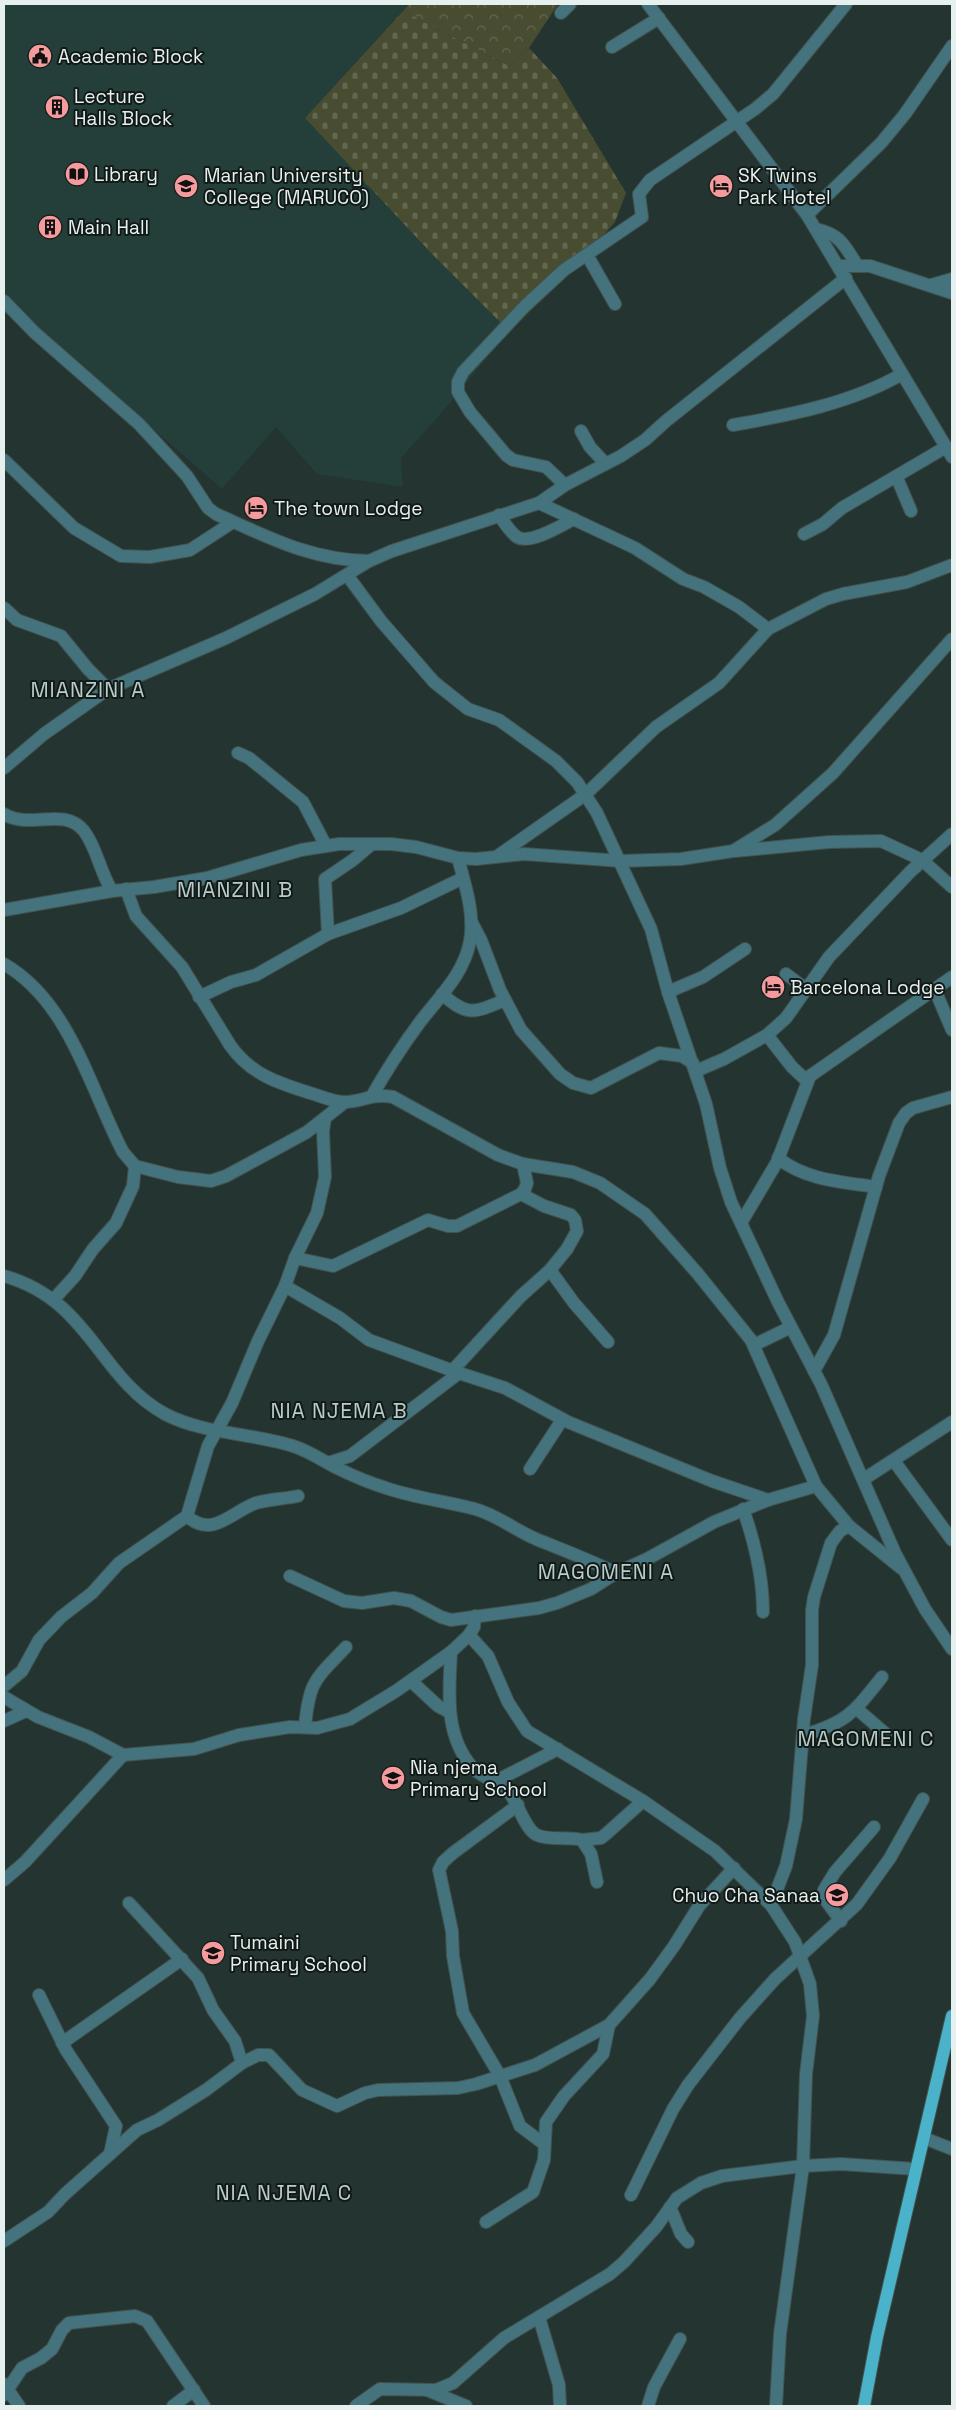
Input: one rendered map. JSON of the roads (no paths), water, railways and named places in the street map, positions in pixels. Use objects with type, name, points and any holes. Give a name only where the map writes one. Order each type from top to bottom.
[{"type":"main road","points":[[864,2406],[877,2337],[952,2016]]},
{"type":"street","points":[[648,4],[816,229],[949,452],[842,508],[823,524],[804,534]]},
{"type":"street","points":[[565,486],[546,468],[514,460],[506,455],[463,402],[458,392],[458,382],[463,372],[525,306],[564,270],[642,217],[639,194],[650,180],[737,121],[772,94],[846,4]]},
{"type":"street","points":[[612,47],[659,18]]},
{"type":"street","points":[[807,216],[881,143],[906,114],[952,46]]},
{"type":"street","points":[[816,229],[834,234],[839,238],[857,265]]},
{"type":"street","points":[[587,255],[615,304]]},
{"type":"street","points":[[838,266],[870,266],[952,293]]},
{"type":"street","points":[[4,768],[44,734],[108,689],[209,646],[348,575],[369,561],[539,502],[645,440],[666,421],[846,278]]},
{"type":"street","points":[[931,285],[952,279]]},
{"type":"street","points":[[4,301],[34,332],[139,424],[187,476],[208,508],[216,514],[284,545],[338,558],[369,561]]},
{"type":"street","points":[[734,425],[838,401],[877,388],[902,374]]},
{"type":"street","points":[[581,431],[590,447],[605,463]]},
{"type":"street","points":[[4,460],[74,528],[122,556],[150,557],[190,550],[233,522]]},
{"type":"street","points":[[897,478],[911,511]]},
{"type":"street","points":[[539,502],[635,548],[683,579],[719,595],[768,629]]},
{"type":"street","points":[[499,516],[515,535],[526,539],[540,535],[574,519]]},
{"type":"street","points":[[498,856],[586,794],[656,727],[719,683],[768,629],[826,599],[907,582],[952,566]]},
{"type":"street","points":[[348,575],[381,621],[434,682],[468,709],[499,720],[550,757],[566,770],[586,794],[621,861],[651,929],[668,992],[708,1113],[725,1186],[864,1479],[881,1524],[925,1610],[952,1649]]},
{"type":"street","points":[[4,608],[17,620],[55,632],[61,636],[88,669],[108,689]]},
{"type":"street","points":[[733,851],[775,826],[833,773],[952,640]]},
{"type":"street","points":[[238,753],[249,758],[303,802],[309,810],[326,846]]},
{"type":"street","points":[[4,814],[20,819],[64,818],[75,822],[89,838],[112,891]]},
{"type":"street","points":[[694,1067],[724,1059],[767,1034],[786,1018],[829,958],[922,860],[952,834]]},
{"type":"street","points":[[4,910],[112,891],[207,878],[301,850],[326,846],[372,844],[416,847],[458,858],[476,859],[524,854],[621,861],[681,859],[733,851],[829,842],[881,841],[922,860],[952,887]]},
{"type":"street","points":[[328,934],[325,879],[372,844]]},
{"type":"street","points":[[458,858],[471,921],[505,1000],[516,1022],[560,1074],[582,1087],[591,1088],[659,1053],[682,1056],[694,1067]]},
{"type":"street","points":[[199,997],[231,982],[256,975],[328,934],[401,908],[463,878]]},
{"type":"street","points":[[126,889],[136,916],[182,967],[199,997],[238,1056],[252,1069],[284,1085],[345,1102]]},
{"type":"street","points":[[372,1096],[420,1023],[464,966],[470,941],[471,921]]},
{"type":"street","points":[[668,992],[704,977],[745,949]]},
{"type":"street","points":[[4,964],[26,979],[62,1025],[123,1152],[135,1166],[178,1177],[211,1180],[226,1176],[270,1153],[325,1118],[345,1102],[372,1096],[393,1097],[498,1155],[523,1164],[573,1172],[600,1183],[645,1214],[715,1294],[754,1345],[816,1486],[849,1526],[904,1569]]},
{"type":"street","points":[[786,974],[806,989]]},
{"type":"street","points":[[741,1223],[778,1158],[810,1076],[936,990],[952,977]]},
{"type":"street","points":[[936,990],[952,1030]]},
{"type":"street","points":[[442,994],[458,1008],[466,1011],[505,1000]]},
{"type":"street","points":[[767,1034],[792,1067],[807,1081]]},
{"type":"street","points":[[814,1371],[834,1335],[876,1187],[902,1117],[914,1108],[952,1097]]},
{"type":"street","points":[[4,1686],[22,1671],[39,1640],[61,1617],[97,1588],[119,1563],[187,1516],[203,1458],[232,1403],[258,1341],[285,1286],[295,1258],[322,1197],[325,1177],[323,1137],[325,1118]]},
{"type":"street","points":[[778,1158],[795,1170],[807,1174],[876,1187]]},
{"type":"street","points":[[295,1258],[333,1266],[428,1220],[448,1226],[457,1226],[521,1194],[527,1184],[523,1164]]},
{"type":"street","points":[[54,1299],[116,1223],[133,1186],[135,1166]]},
{"type":"street","points":[[328,1463],[350,1456],[388,1429],[455,1372],[521,1296],[550,1270],[576,1236],[576,1220],[565,1212],[544,1206],[521,1194]]},
{"type":"street","points":[[550,1270],[574,1303],[608,1342]]},
{"type":"street","points":[[4,1276],[26,1283],[54,1299],[78,1322],[145,1401],[166,1414],[217,1430],[271,1440],[296,1447],[385,1488],[432,1501],[474,1508],[493,1515],[535,1538],[581,1555],[616,1572]]},
{"type":"street","points":[[285,1286],[340,1318],[369,1340],[455,1372],[505,1388],[562,1420],[712,1481],[768,1500]]},
{"type":"street","points":[[754,1345],[792,1327]]},
{"type":"street","points":[[530,1470],[562,1420]]},
{"type":"street","points":[[864,1479],[952,1422]]},
{"type":"street","points":[[894,1460],[952,1540]]},
{"type":"street","points":[[290,1576],[350,1602],[394,1598],[411,1601],[446,1618],[539,1608],[591,1589],[616,1572],[647,1559],[714,1522],[743,1509],[816,1486]]},
{"type":"street","points":[[187,1516],[198,1525],[212,1525],[260,1502],[298,1496]]},
{"type":"street","points":[[743,1509],[756,1549],[762,1584],[762,1612]]},
{"type":"street","points":[[771,1905],[786,1866],[796,1820],[812,1664],[812,1610],[814,1598],[831,1543],[840,1530],[849,1526]]},
{"type":"street","points":[[4,1697],[26,1710],[89,1737],[123,1755],[194,1749],[239,1735],[290,1727],[317,1728],[350,1719],[411,1681],[451,1652],[469,1634],[474,1627],[475,1616]]},
{"type":"street","points":[[469,1634],[488,1656],[519,1720],[539,1740],[558,1749],[643,1801],[697,1838],[734,1868],[771,1905],[795,1942],[810,1984],[813,2016],[806,2074],[803,2166],[780,2334],[776,2406]]},
{"type":"street","points":[[305,1727],[307,1699],[313,1684],[346,1647]]},
{"type":"street","points":[[451,1652],[450,1712],[464,1756],[474,1769],[508,1791],[534,1834],[543,1837],[582,1840],[601,1838],[643,1801]]},
{"type":"street","points":[[804,1735],[839,1723],[857,1709],[882,1677]]},
{"type":"street","points":[[411,1681],[438,1706],[450,1712]]},
{"type":"street","points":[[857,1709],[886,1734]]},
{"type":"street","points":[[4,1721],[26,1710]]},
{"type":"street","points":[[494,1782],[558,1749]]},
{"type":"street","points":[[4,1880],[25,1862],[123,1755]]},
{"type":"street","points":[[631,2195],[673,2109],[688,2085],[740,2018],[775,1979],[841,1921],[878,1877],[923,1799]]},
{"type":"street","points":[[518,1805],[453,1853],[443,1862],[440,1870],[452,1931],[455,1966],[463,2013],[500,2076],[520,2126],[544,2144]]},
{"type":"street","points":[[841,1921],[827,1902],[824,1890],[835,1872],[874,1827]]},
{"type":"street","points":[[582,1840],[591,1854],[596,1882]]},
{"type":"street","points":[[6,2237],[48,2212],[65,2194],[137,2130],[192,2099],[242,2063],[258,2055],[269,2055],[302,2090],[337,2106],[365,2093],[378,2090],[458,2088],[535,2065],[609,2025],[650,1979],[674,1946],[699,1906],[734,1868]]},
{"type":"street","points":[[129,1903],[198,1978],[213,2010],[235,2041],[242,2063]]},
{"type":"street","points":[[62,2043],[182,1959]]},
{"type":"street","points":[[39,1995],[62,2043],[116,2126],[110,2154]]},
{"type":"street","points":[[486,2222],[533,2192],[542,2169],[545,2154],[546,2122],[555,2107],[604,2054],[609,2025]]},
{"type":"street","points":[[116,2126],[137,2130]]},
{"type":"street","points":[[924,2138],[952,2149]]},
{"type":"street","points":[[356,2406],[380,2389],[436,2390],[453,2383],[496,2343],[582,2292],[624,2262],[656,2228],[670,2207],[682,2194],[701,2183],[722,2176],[803,2166],[841,2164],[916,2169]]},
{"type":"street","points":[[670,2207],[681,2234],[688,2242]]},
{"type":"street","points":[[19,2406],[5,2389],[22,2368],[41,2358],[52,2349],[62,2330],[69,2323],[135,2316],[147,2320],[204,2406]]},
{"type":"street","points":[[539,2317],[559,2385],[560,2406]]},
{"type":"street","points":[[648,2406],[654,2387],[680,2339]]},
{"type":"street","points":[[172,2406],[194,2390]]},
{"type":"street","points":[[427,2390],[466,2406]]},
{"type":"place","name":"Academic Block","points":[[40,56]]},
{"type":"place","name":"Lecture Halls Block","points":[[57,107]]},
{"type":"place","name":"Library","points":[[77,174]]},
{"type":"place","name":"Marian University College (MARUCO)","points":[[186,186]]},
{"type":"place","name":"SK Twins Park Hotel","points":[[721,186]]},
{"type":"place","name":"Main Hall","points":[[50,227]]},
{"type":"place","name":"The town Lodge","points":[[256,508]]},
{"type":"place","name":"Barcelona Lodge","points":[[773,987]]},
{"type":"place","name":"Nia njema Primary School","points":[[393,1778]]},
{"type":"place","name":"Chuo Cha Sanaa","points":[[837,1895]]},
{"type":"place","name":"Tumaini Primary School","points":[[213,1953]]},
{"type":"district","name":"MIANZINI A","points":[[88,690]]},
{"type":"district","name":"MIANZINI B","points":[[235,890]]},
{"type":"district","name":"NIA NJEMA B","points":[[339,1411]]},
{"type":"district","name":"MAGOMENI A","points":[[606,1572]]},
{"type":"district","name":"MAGOMENI C","points":[[866,1739]]},
{"type":"district","name":"NIA NJEMA C","points":[[284,2193]]}]
